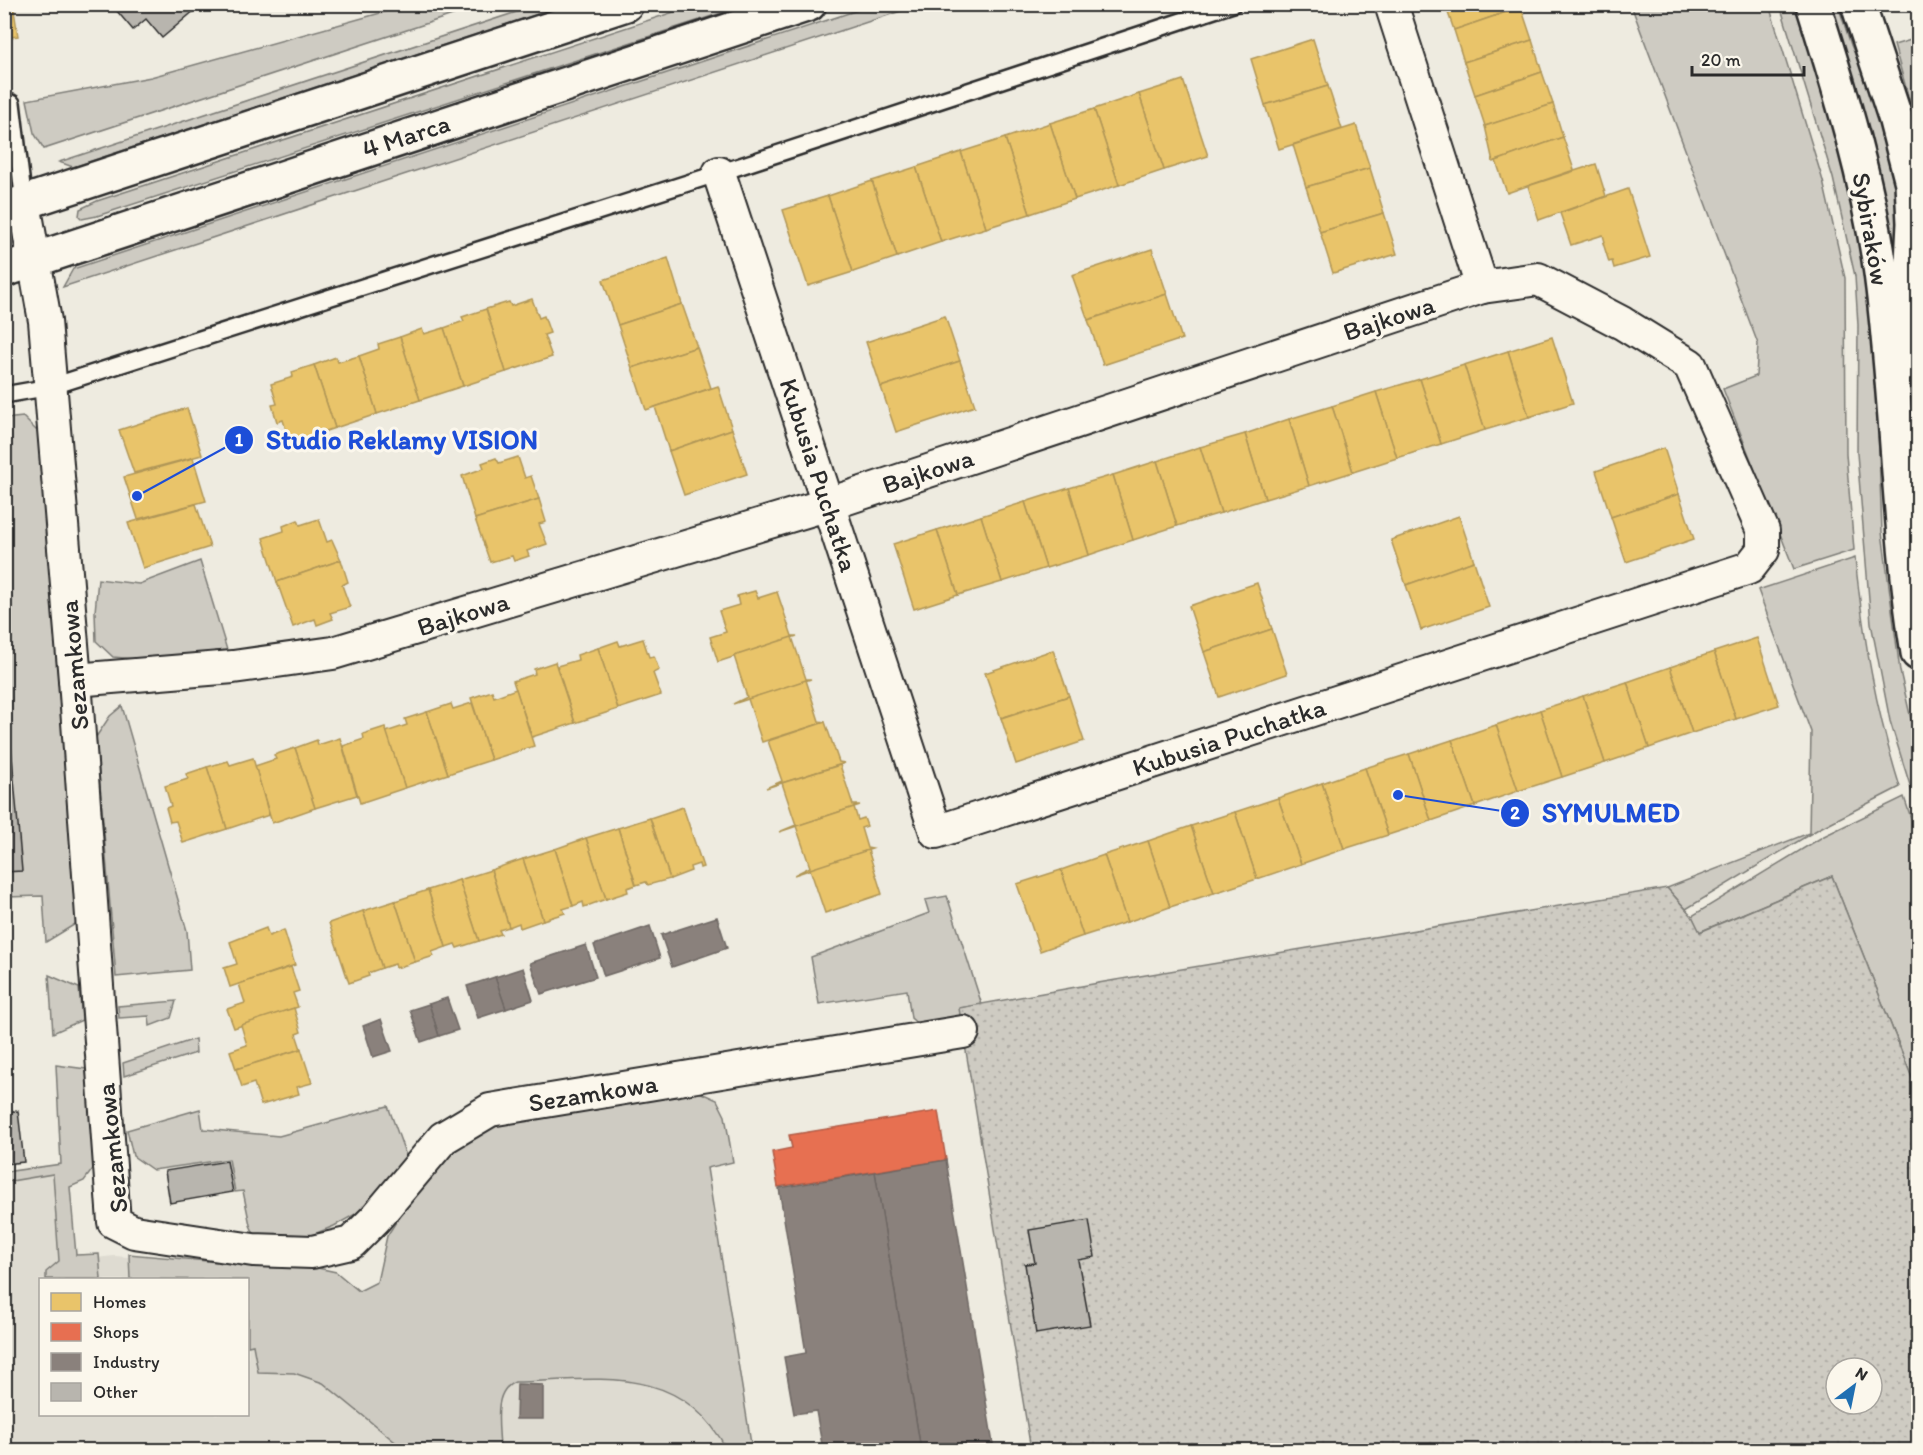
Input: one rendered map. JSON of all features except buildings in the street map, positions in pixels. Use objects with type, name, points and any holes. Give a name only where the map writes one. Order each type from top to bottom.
[{"type":"main road","points":[[14,206],[626,4]]},
{"type":"main road","name":"4 Marca","points":[[19,265],[808,4]]},
{"type":"main road","name":"Sybiraków","points":[[1813,4],[1852,132],[1874,235],[1884,302],[1899,459],[1905,558],[1918,653]]},
{"type":"main road","name":"Sybiraków","points":[[1858,4],[1895,117],[1912,183],[1913,352],[1899,459]]},
{"type":"street","points":[[1391,4],[1482,287]]},
{"type":"street","name":"Kubusia Puchatka","points":[[719,173],[936,832],[1749,568],[1757,561],[1763,550],[1762,531],[1690,365],[1622,323],[1538,279],[1482,287]]},
{"type":"street","name":"Sezamkowa","points":[[14,206],[19,265],[45,321],[75,680],[114,1222],[134,1232],[253,1250],[312,1252],[351,1243],[375,1219],[443,1138],[490,1110],[963,1032]]},
{"type":"street","name":"Bajkowa","points":[[75,680],[233,667],[333,653],[829,504],[1482,287]]},
{"type":"lane","points":[[4,395],[50,387],[719,173],[1233,4]]},
{"type":"lane","points":[[12,103],[9,130],[14,206]]},
{"type":"shaded area","points":[[876,4],[919,5],[63,287],[73,269]]},
{"type":"shaded area","points":[[409,5],[483,5],[44,149],[34,133],[27,100],[151,77]]},
{"type":"shaded area","points":[[538,5],[566,5],[73,167],[59,162]]},
{"type":"shaded area","points":[[695,5],[746,5],[97,216],[82,219],[79,216],[80,209],[97,201]]},
{"type":"shaded area","points":[[1631,5],[1769,5],[1823,181],[1845,278],[1846,454],[1854,550],[1794,569],[1723,389],[1756,376],[1758,344]]},
{"type":"shaded area","points":[[1780,5],[1799,5],[1849,170],[1874,324],[1882,532],[1900,671],[1918,750],[1918,811],[1890,721],[1871,623],[1857,453],[1858,325],[1855,276],[1833,178]]},
{"type":"shaded area","points":[[1827,5],[1838,5],[1851,45],[1875,101],[1898,173],[1899,242],[1895,244],[1891,243]]},
{"type":"shaded area","points":[[1911,40],[1918,68],[1918,131],[1894,45]]},
{"type":"shaded area","points":[[23,417],[39,433],[77,923],[46,942],[43,896],[5,897],[4,419]]},
{"type":"shaded area","points":[[1855,558],[1872,674],[1900,787],[1820,828],[1686,909],[1667,888],[1809,833],[1811,732],[1758,590]]},
{"type":"shaded area","points":[[200,561],[227,650],[147,660],[113,657],[96,641],[95,612],[98,579],[139,584]]},
{"type":"shaded area","points":[[122,706],[187,931],[190,970],[116,977],[96,737],[110,716]]},
{"type":"shaded area","points":[[1904,797],[1918,839],[1918,1093],[1832,876],[1699,932],[1692,916],[1824,836]]},
{"type":"shaded area","points":[[1832,876],[1918,1093],[1918,1450],[1031,1450],[959,1008],[1667,888],[1692,916],[1700,932]]},
{"type":"shaded area","points":[[947,896],[982,1005],[960,1008],[961,1023],[921,1027],[911,1018],[907,990],[819,1004],[811,957],[929,913],[925,900]]},
{"type":"shaded area","points":[[49,975],[79,988],[82,1020],[53,1033]]},
{"type":"shaded area","points":[[176,1001],[171,1018],[150,1026],[149,1016],[119,1018],[118,1006]]},
{"type":"shaded area","points":[[195,1039],[196,1053],[124,1076],[123,1063]]},
{"type":"shaded area","points":[[56,1065],[86,1069],[95,1166],[84,1181],[70,1187],[76,1255],[99,1254],[101,1278],[46,1278],[46,1272],[59,1261],[53,1174],[5,1182],[5,1172],[61,1164]]},
{"type":"shaded area","points":[[688,1087],[717,1100],[725,1116],[733,1162],[707,1168],[752,1450],[727,1450],[708,1422],[686,1402],[662,1389],[635,1382],[577,1379],[515,1382],[507,1387],[498,1412],[500,1450],[405,1450],[323,1383],[294,1373],[258,1372],[253,1345],[249,1346],[249,1278],[130,1278],[129,1254],[263,1266],[318,1268],[336,1272],[359,1291],[377,1282],[387,1236],[420,1184],[472,1128]]},
{"type":"shaded area","points":[[388,1106],[408,1161],[361,1211],[334,1226],[307,1237],[254,1234],[243,1191],[235,1192],[229,1159],[153,1170],[133,1156],[127,1130],[200,1109],[203,1129],[279,1136]]},
{"type":"shaded area","points":[[61,1164],[69,1261],[114,1256],[263,1266],[276,1353],[740,1372],[752,1450],[5,1450],[5,1172]]},
{"type":"place","name":"Studio Reklamy VISION","points":[[137,496]]},
{"type":"place","name":"SYMULMED","points":[[1398,795]]}]
